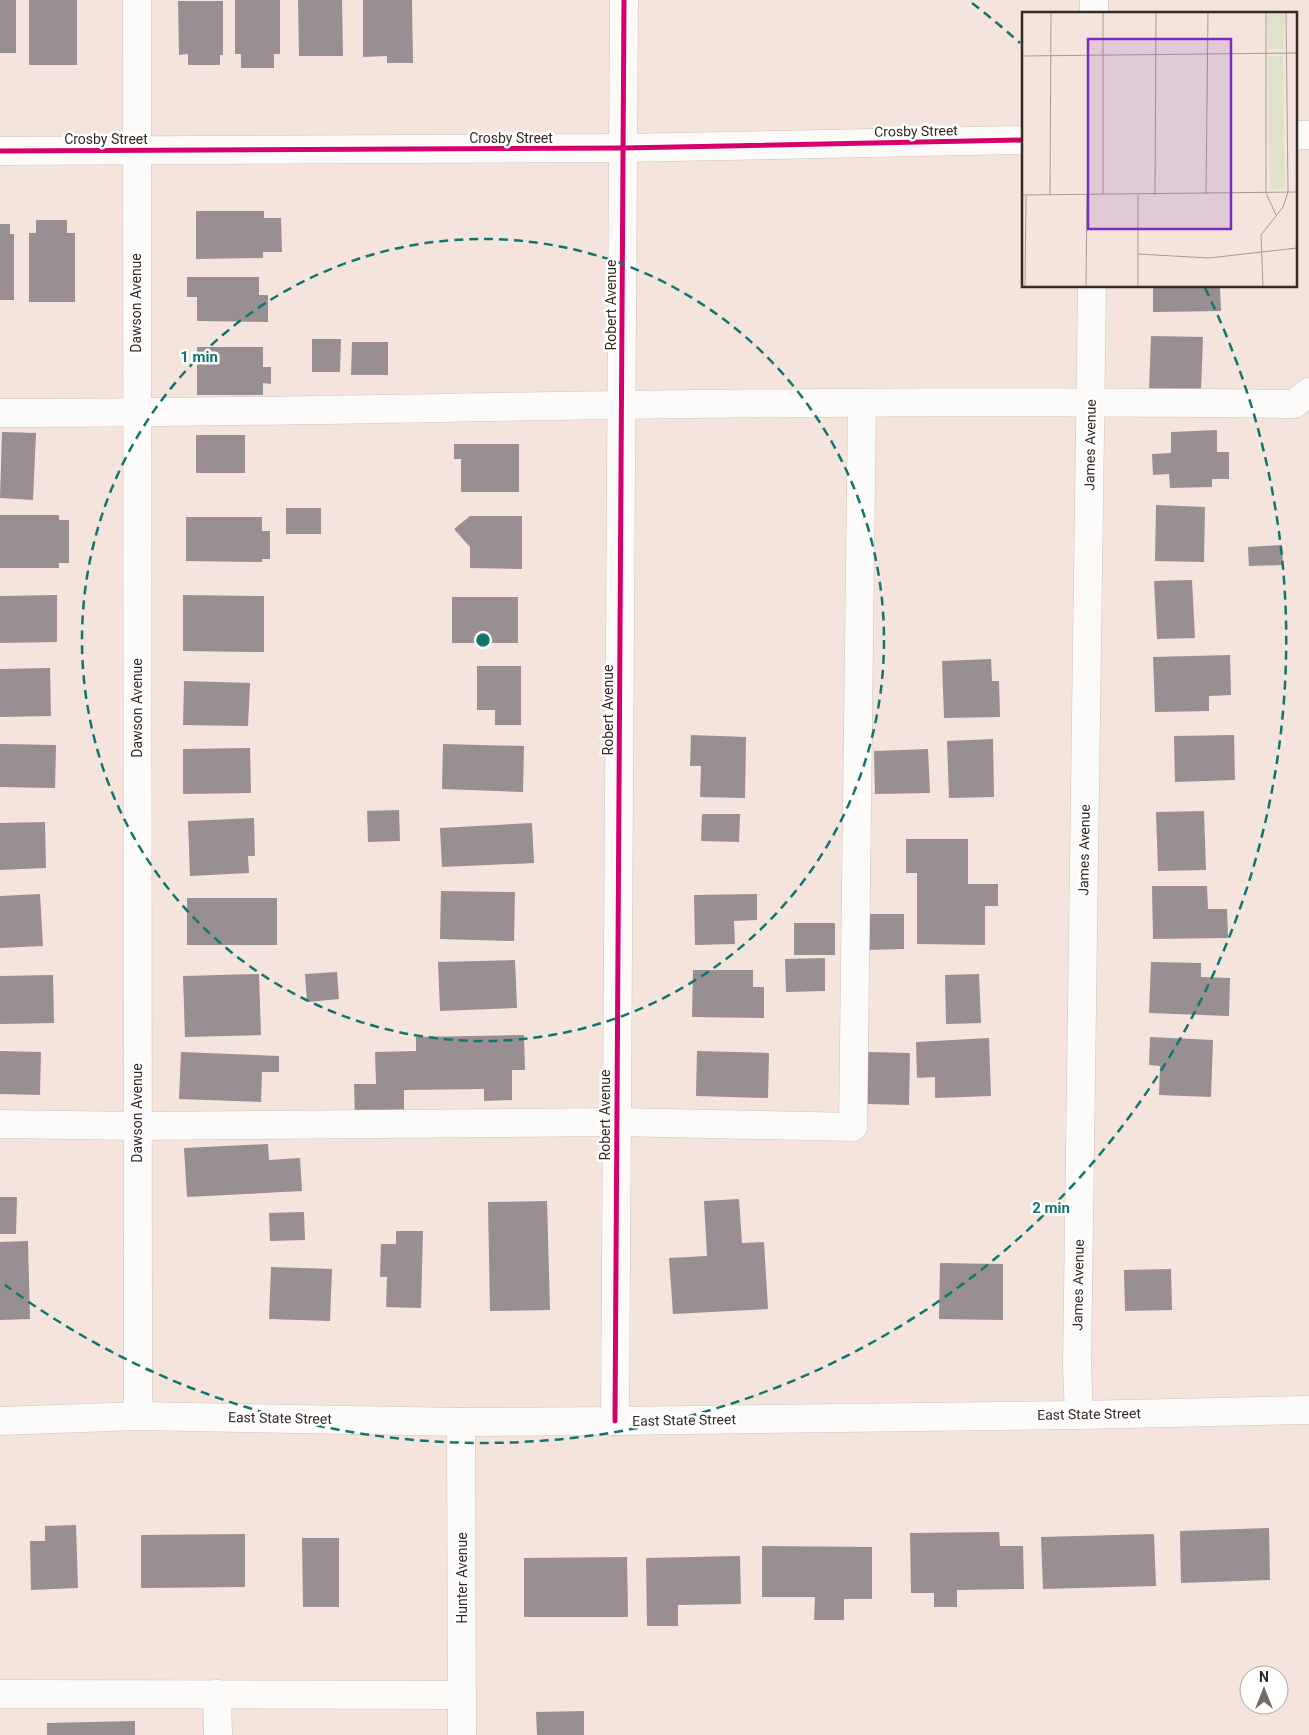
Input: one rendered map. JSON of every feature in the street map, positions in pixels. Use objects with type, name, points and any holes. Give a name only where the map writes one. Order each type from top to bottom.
[{"type":"street","name":"Dawson Avenue","points":[[137,0],[138,1416]]},
{"type":"street","name":"Robert Avenue","points":[[615,1421],[624,0]]},
{"type":"street","points":[[1296,135],[1309,135]]},
{"type":"street","name":"Crosby Street","points":[[0,151],[623,148],[1022,140]]},
{"type":"street","name":"James Avenue","points":[[1079,1415],[1077,1366],[1092,288]]},
{"type":"street","points":[[0,413],[1090,401],[1294,404],[1309,392]]},
{"type":"street","points":[[0,1124],[137,1126],[616,1122],[853,1127],[862,404]]},
{"type":"street","name":"East State Street","points":[[0,1421],[138,1416],[462,1422],[615,1421],[1309,1410]]},
{"type":"street","name":"Hunter Avenue","points":[[462,1422],[462,1735]]},
{"type":"street","points":[[0,1694],[462,1695]]},
{"type":"street","points":[[217,1694],[218,1735]]},
{"type":"building","points":[[0,0],[16,0],[16,53],[0,53]]},
{"type":"building","points":[[29,0],[77,0],[77,65],[29,65]]},
{"type":"building","points":[[235,0],[280,0],[280,54],[274,54],[274,68],[241,68],[241,54],[235,54]]},
{"type":"building","points":[[298,0],[342,0],[343,56],[299,56]]},
{"type":"building","points":[[363,0],[412,0],[413,63],[387,63],[387,56],[363,57]]},
{"type":"building","points":[[178,1],[223,1],[223,55],[220,55],[220,65],[188,65],[188,54],[179,55]]},
{"type":"building","points":[[196,211],[264,211],[264,218],[281,218],[282,252],[263,252],[263,258],[196,259]]},
{"type":"building","points":[[36,220],[67,220],[67,233],[75,233],[75,302],[29,302],[29,233],[36,233]]},
{"type":"building","points":[[0,224],[10,224],[10,234],[14,234],[14,300],[0,300]]},
{"type":"building","points":[[187,277],[259,277],[259,295],[268,295],[268,322],[197,321],[197,297],[187,297]]},
{"type":"building","points":[[1153,288],[1220,288],[1221,311],[1153,312]]},
{"type":"building","points":[[1151,336],[1203,337],[1201,391],[1149,390]]},
{"type":"building","points":[[312,339],[341,339],[340,372],[312,372]]},
{"type":"building","points":[[352,342],[388,342],[388,375],[351,375]]},
{"type":"building","points":[[197,347],[263,347],[263,367],[271,367],[271,384],[263,383],[263,395],[197,395]]},
{"type":"building","points":[[1217,430],[1217,452],[1229,452],[1229,479],[1212,479],[1212,487],[1170,488],[1169,474],[1153,475],[1152,454],[1171,453],[1171,432]]},
{"type":"building","points":[[2,432],[36,433],[33,500],[0,498]]},
{"type":"building","points":[[196,435],[245,435],[245,473],[196,473]]},
{"type":"building","points":[[454,444],[519,444],[519,492],[461,492],[461,459],[454,459]]},
{"type":"building","points":[[1156,505],[1205,507],[1204,562],[1155,561]]},
{"type":"building","points":[[286,508],[321,508],[321,534],[286,534]]},
{"type":"building","points":[[0,515],[59,515],[59,520],[69,520],[69,563],[59,563],[59,568],[0,568]]},
{"type":"building","points":[[470,516],[522,516],[522,569],[470,568],[470,547],[454,529]]},
{"type":"building","points":[[186,517],[262,517],[262,531],[270,531],[270,559],[262,559],[262,562],[186,561]]},
{"type":"building","points":[[1282,545],[1283,565],[1249,566],[1248,547]]},
{"type":"building","points":[[1192,580],[1195,638],[1157,639],[1154,581]]},
{"type":"building","points":[[57,595],[57,642],[0,643],[0,596]]},
{"type":"building","points":[[183,595],[264,596],[264,652],[183,651]]},
{"type":"building","points":[[452,597],[518,597],[518,643],[452,643]]},
{"type":"building","points":[[1230,655],[1231,695],[1209,696],[1209,711],[1155,712],[1153,657]]},
{"type":"building","points":[[991,659],[992,681],[999,681],[1000,717],[944,718],[942,661]]},
{"type":"building","points":[[477,666],[521,666],[521,725],[495,725],[495,710],[477,710]]},
{"type":"building","points":[[50,668],[51,716],[0,717],[0,669]]},
{"type":"building","points":[[184,681],[250,683],[248,726],[183,725]]},
{"type":"building","points":[[691,735],[746,737],[745,798],[700,797],[701,766],[690,766]]},
{"type":"building","points":[[1234,735],[1235,780],[1175,782],[1174,736]]},
{"type":"building","points":[[993,739],[994,797],[949,798],[947,741]]},
{"type":"building","points":[[0,744],[56,745],[55,788],[0,787]]},
{"type":"building","points":[[443,744],[524,746],[523,792],[442,789]]},
{"type":"building","points":[[250,748],[251,793],[183,794],[183,749]]},
{"type":"building","points":[[928,749],[930,793],[875,794],[874,751]]},
{"type":"building","points":[[399,810],[400,841],[368,842],[367,811]]},
{"type":"building","points":[[1204,811],[1206,870],[1158,871],[1156,812]]},
{"type":"building","points":[[702,814],[740,814],[739,842],[701,841]]},
{"type":"building","points":[[254,818],[255,856],[248,856],[249,873],[190,876],[188,821]]},
{"type":"building","points":[[45,822],[46,868],[0,870],[0,823]]},
{"type":"building","points":[[532,823],[534,863],[442,867],[440,828]]},
{"type":"building","points":[[906,839],[968,839],[968,884],[998,884],[998,906],[985,906],[985,945],[917,944],[917,873],[906,873]]},
{"type":"building","points":[[1152,886],[1207,886],[1208,909],[1227,909],[1228,938],[1153,939]]},
{"type":"building","points":[[441,891],[515,892],[514,941],[440,939]]},
{"type":"building","points":[[40,894],[43,946],[0,948],[0,896]]},
{"type":"building","points":[[757,894],[757,920],[734,921],[735,944],[695,945],[694,895]]},
{"type":"building","points":[[187,898],[277,898],[277,945],[187,945]]},
{"type":"building","points":[[865,914],[904,914],[904,949],[865,950]]},
{"type":"building","points":[[794,923],[835,923],[835,955],[794,955]]},
{"type":"building","points":[[825,958],[825,991],[786,992],[785,959]]},
{"type":"building","points":[[515,960],[517,1008],[440,1011],[438,962]]},
{"type":"building","points":[[1151,962],[1201,963],[1201,977],[1230,978],[1229,1016],[1149,1013]]},
{"type":"building","points":[[693,970],[753,970],[753,987],[764,987],[764,1018],[692,1017]]},
{"type":"building","points":[[337,972],[339,999],[307,1002],[305,974]]},
{"type":"building","points":[[259,974],[261,1035],[185,1037],[183,976]]},
{"type":"building","points":[[979,974],[981,1023],[946,1024],[945,975]]},
{"type":"building","points":[[53,975],[54,1023],[0,1024],[0,976]]},
{"type":"building","points":[[524,1035],[525,1070],[512,1070],[512,1100],[484,1101],[484,1089],[404,1090],[404,1115],[355,1116],[354,1084],[376,1084],[375,1052],[416,1051],[416,1037]]},
{"type":"building","points":[[1150,1037],[1213,1040],[1211,1097],[1159,1095],[1160,1066],[1149,1065]]},
{"type":"building","points":[[989,1038],[991,1096],[935,1098],[935,1077],[917,1078],[916,1042]]},
{"type":"building","points":[[0,1051],[41,1052],[40,1095],[0,1094]]},
{"type":"building","points":[[697,1051],[769,1053],[768,1098],[696,1096]]},
{"type":"building","points":[[181,1052],[279,1056],[279,1072],[262,1072],[261,1102],[179,1099]]},
{"type":"building","points":[[868,1052],[910,1053],[909,1105],[866,1104]]},
{"type":"building","points":[[268,1144],[269,1160],[300,1158],[302,1191],[187,1197],[184,1148]]},
{"type":"building","points":[[0,1197],[17,1197],[16,1234],[0,1234]]},
{"type":"building","points":[[739,1199],[742,1243],[764,1242],[768,1309],[673,1314],[669,1258],[707,1256],[704,1201]]},
{"type":"building","points":[[547,1201],[550,1310],[490,1311],[488,1202]]},
{"type":"building","points":[[304,1212],[305,1240],[270,1241],[269,1213]]},
{"type":"building","points":[[396,1231],[423,1231],[421,1308],[386,1307],[387,1277],[380,1277],[381,1244],[396,1244]]},
{"type":"building","points":[[28,1241],[30,1319],[0,1320],[0,1242]]},
{"type":"building","points":[[940,1263],[1003,1264],[1003,1320],[939,1319]]},
{"type":"building","points":[[271,1267],[332,1269],[330,1321],[269,1319]]},
{"type":"building","points":[[1171,1269],[1172,1310],[1125,1311],[1124,1270]]},
{"type":"building","points":[[76,1525],[78,1588],[31,1590],[30,1541],[45,1541],[45,1526]]},
{"type":"building","points":[[1269,1528],[1270,1580],[1181,1583],[1180,1531]]},
{"type":"building","points":[[999,1532],[1000,1546],[1023,1546],[1024,1589],[957,1590],[957,1607],[934,1607],[934,1593],[911,1593],[910,1533]]},
{"type":"building","points":[[245,1534],[245,1587],[141,1588],[141,1535]]},
{"type":"building","points":[[1154,1534],[1156,1586],[1043,1589],[1041,1537]]},
{"type":"building","points":[[302,1538],[339,1538],[339,1607],[303,1607]]},
{"type":"building","points":[[762,1546],[872,1547],[872,1599],[844,1599],[844,1620],[814,1620],[815,1597],[762,1597]]},
{"type":"building","points":[[740,1556],[741,1604],[678,1605],[678,1626],[647,1626],[646,1558]]},
{"type":"building","points":[[627,1557],[628,1617],[524,1617],[524,1558]]},
{"type":"building","points":[[584,1711],[584,1735],[537,1735],[536,1712]]},
{"type":"building","points":[[135,1721],[135,1735],[47,1735],[47,1723]]},
{"type":"cycle path","points":[[615,1421],[624,0]]},
{"type":"cycle path","points":[[0,151],[623,148],[1022,140]]}]
